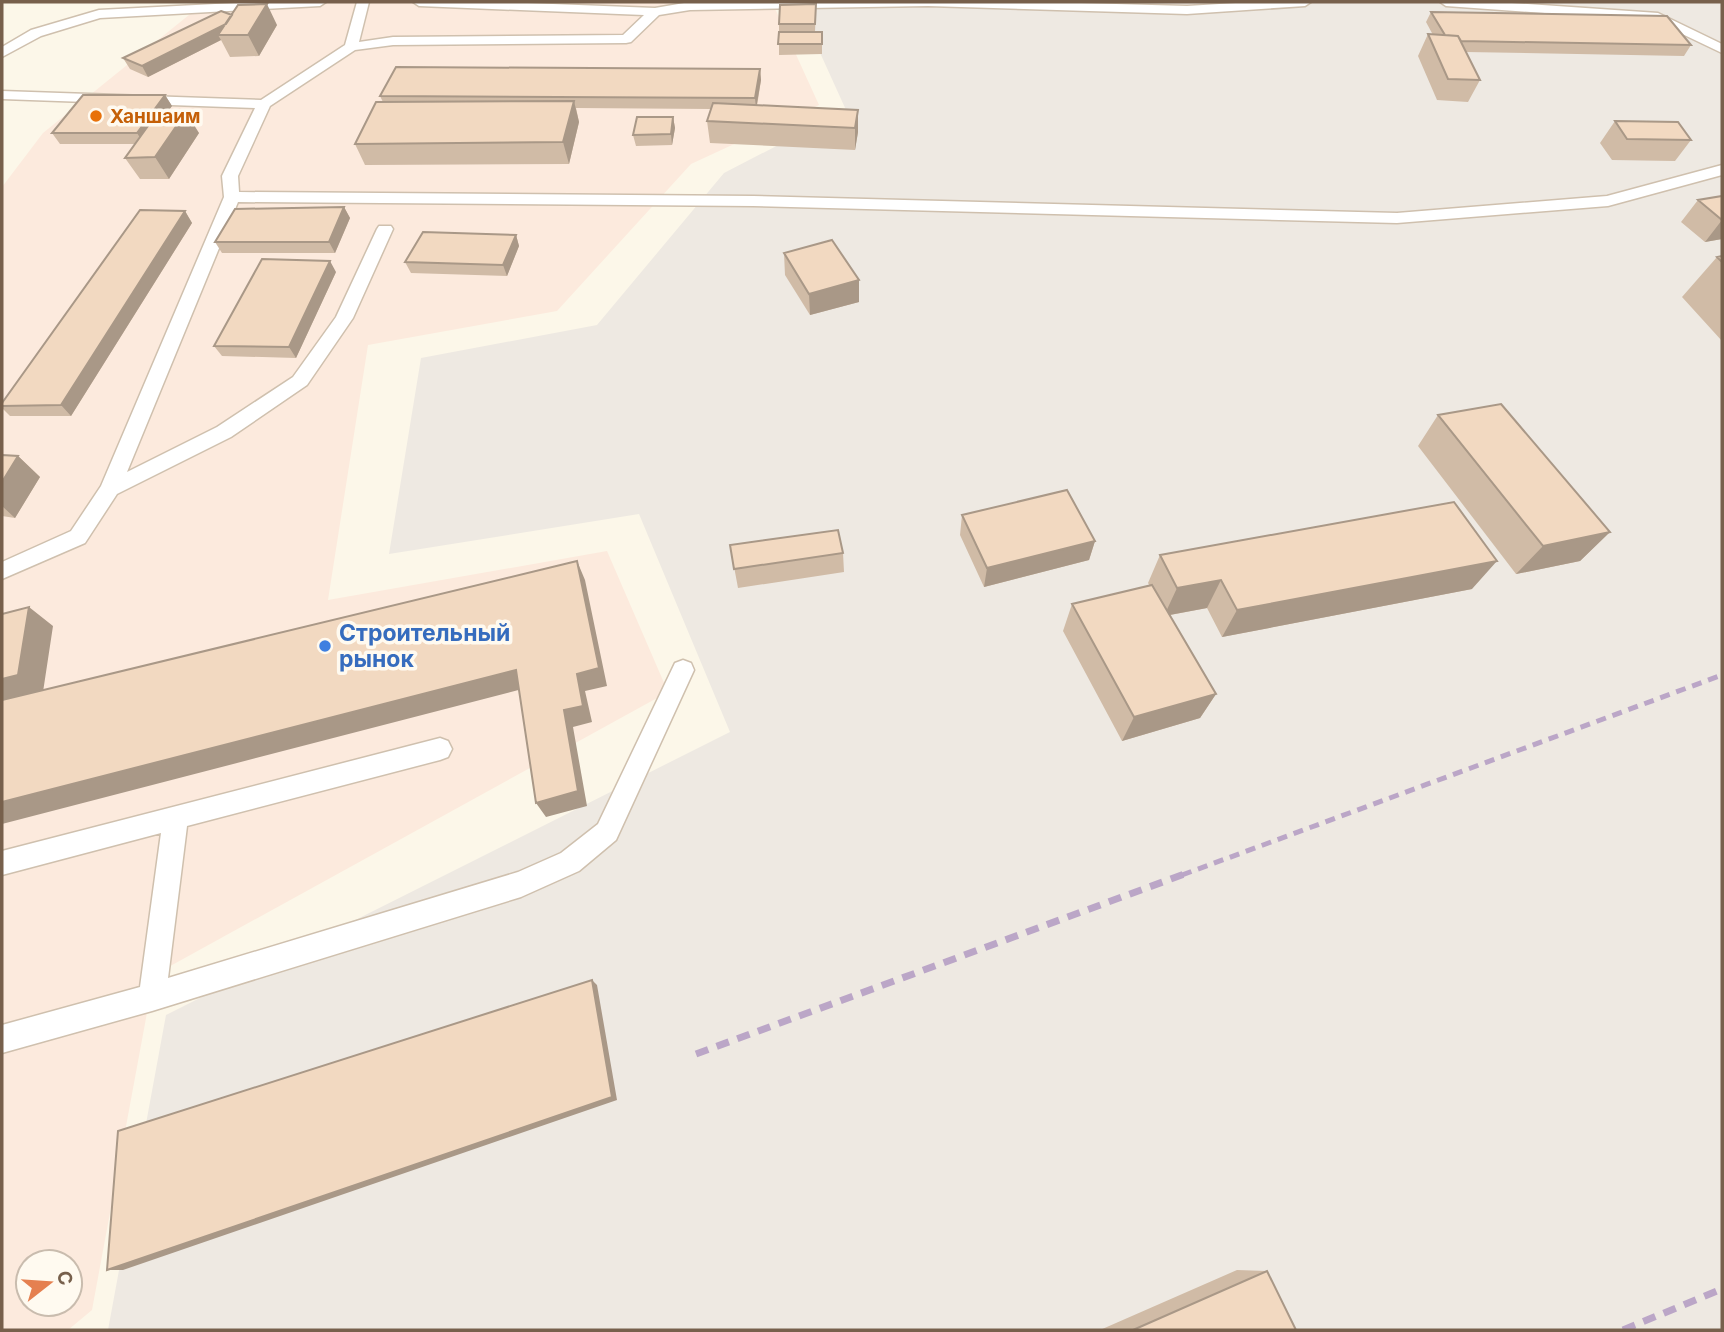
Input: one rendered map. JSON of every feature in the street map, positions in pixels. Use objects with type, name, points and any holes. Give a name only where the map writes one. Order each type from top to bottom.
[{"type":"lane","points":[[2,53],[36,33],[99,14],[320,2]]},
{"type":"lane","points":[[351,47],[363,2]]},
{"type":"lane","points":[[419,2],[655,12],[690,6],[928,2],[1187,10],[1305,2]]},
{"type":"lane","points":[[1446,2],[1658,17],[1722,48]]},
{"type":"lane","points":[[2,571],[78,537],[110,489],[232,197],[230,176],[264,104],[351,47],[393,41],[626,40],[655,12]]},
{"type":"lane","points":[[2,95],[264,104]]},
{"type":"lane","points":[[232,197],[753,201],[1398,218],[1608,201],[1722,170]]},
{"type":"lane","points":[[110,489],[224,432],[300,381],[344,318],[385,229]]},
{"type":"lane","points":[[2,1039],[152,997],[521,884],[570,862],[607,832],[683,670]]},
{"type":"lane","points":[[2,863],[440,749]]},
{"type":"lane","points":[[152,997],[177,817]]},
{"type":"shaded area","name":"Строительный рынок","points":[[205,2],[772,2],[819,105],[691,164],[557,311],[368,345],[328,600],[607,551],[668,692],[154,975],[92,1310],[84,1317],[84,1248],[14,1248],[14,1318],[82,1318],[68,1330],[2,1330],[2,187],[43,133]]},
{"type":"shaded area","points":[[797,2],[1722,2],[1722,1330],[108,1330],[166,1015],[730,732],[639,514],[389,554],[421,358],[597,325],[724,173],[846,110]]},
{"type":"building","points":[[267,4],[248,35],[218,35],[238,5]]},
{"type":"building","points":[[816,4],[815,24],[779,24],[780,5]]},
{"type":"building","points":[[221,11],[232,15],[226,24],[142,66],[123,58]]},
{"type":"building","points":[[1431,12],[1667,16],[1691,45],[1461,41],[1458,36],[1445,35]]},
{"type":"building","points":[[779,32],[822,32],[822,44],[778,44]]},
{"type":"building","points":[[1428,34],[1458,36],[1480,80],[1448,79]]},
{"type":"building","points":[[396,67],[760,69],[755,98],[380,96]]},
{"type":"building","points":[[83,95],[165,95],[137,133],[52,133]]},
{"type":"building","points":[[574,101],[563,142],[355,144],[376,102]]},
{"type":"building","points":[[713,103],[858,110],[855,128],[707,121]]},
{"type":"building","points":[[158,112],[186,112],[155,157],[125,158]]},
{"type":"building","points":[[637,117],[673,117],[671,134],[633,135]]},
{"type":"building","points":[[1615,121],[1678,122],[1691,140],[1627,139]]},
{"type":"building","points":[[1722,196],[1722,220],[1698,200]]},
{"type":"building","points":[[344,207],[329,242],[215,242],[235,209]]},
{"type":"building","points":[[140,210],[185,211],[61,405],[2,406],[2,403]]},
{"type":"building","points":[[423,232],[516,235],[503,265],[405,262]]},
{"type":"building","points":[[832,240],[859,280],[809,294],[784,253]]},
{"type":"building","points":[[262,259],[330,261],[289,347],[214,346]]},
{"type":"building","points":[[1501,404],[1610,532],[1543,546],[1438,415]]},
{"type":"building","points":[[2,455],[18,456],[2,482]]},
{"type":"building","points":[[1067,490],[1095,541],[987,568],[962,515]]},
{"type":"building","points":[[1454,502],[1497,561],[1237,610],[1221,580],[1177,588],[1160,555]]},
{"type":"building","points":[[838,530],[843,553],[734,569],[730,545]]},
{"type":"building","points":[[577,561],[599,668],[577,674],[583,706],[564,710],[578,791],[536,803],[516,670],[2,802],[2,700]]},
{"type":"building","points":[[1152,585],[1216,694],[1134,717],[1072,604]]},
{"type":"building","points":[[29,607],[18,675],[2,679],[2,614]]},
{"type":"building","points":[[592,980],[612,1097],[107,1270],[118,1131]]},
{"type":"building","points":[[1267,1271],[1296,1330],[1133,1330]]},
{"type":"railway","points":[[1182,875],[1722,675]]},
{"type":"railway","points":[[696,1054],[1187,873]]},
{"type":"railway","points":[[1623,1330],[1722,1289]]},
{"type":"place","name":"Ханшаим","points":[[96,116]]},
{"type":"place","name":"Строительный рынок","points":[[325,646]]}]
